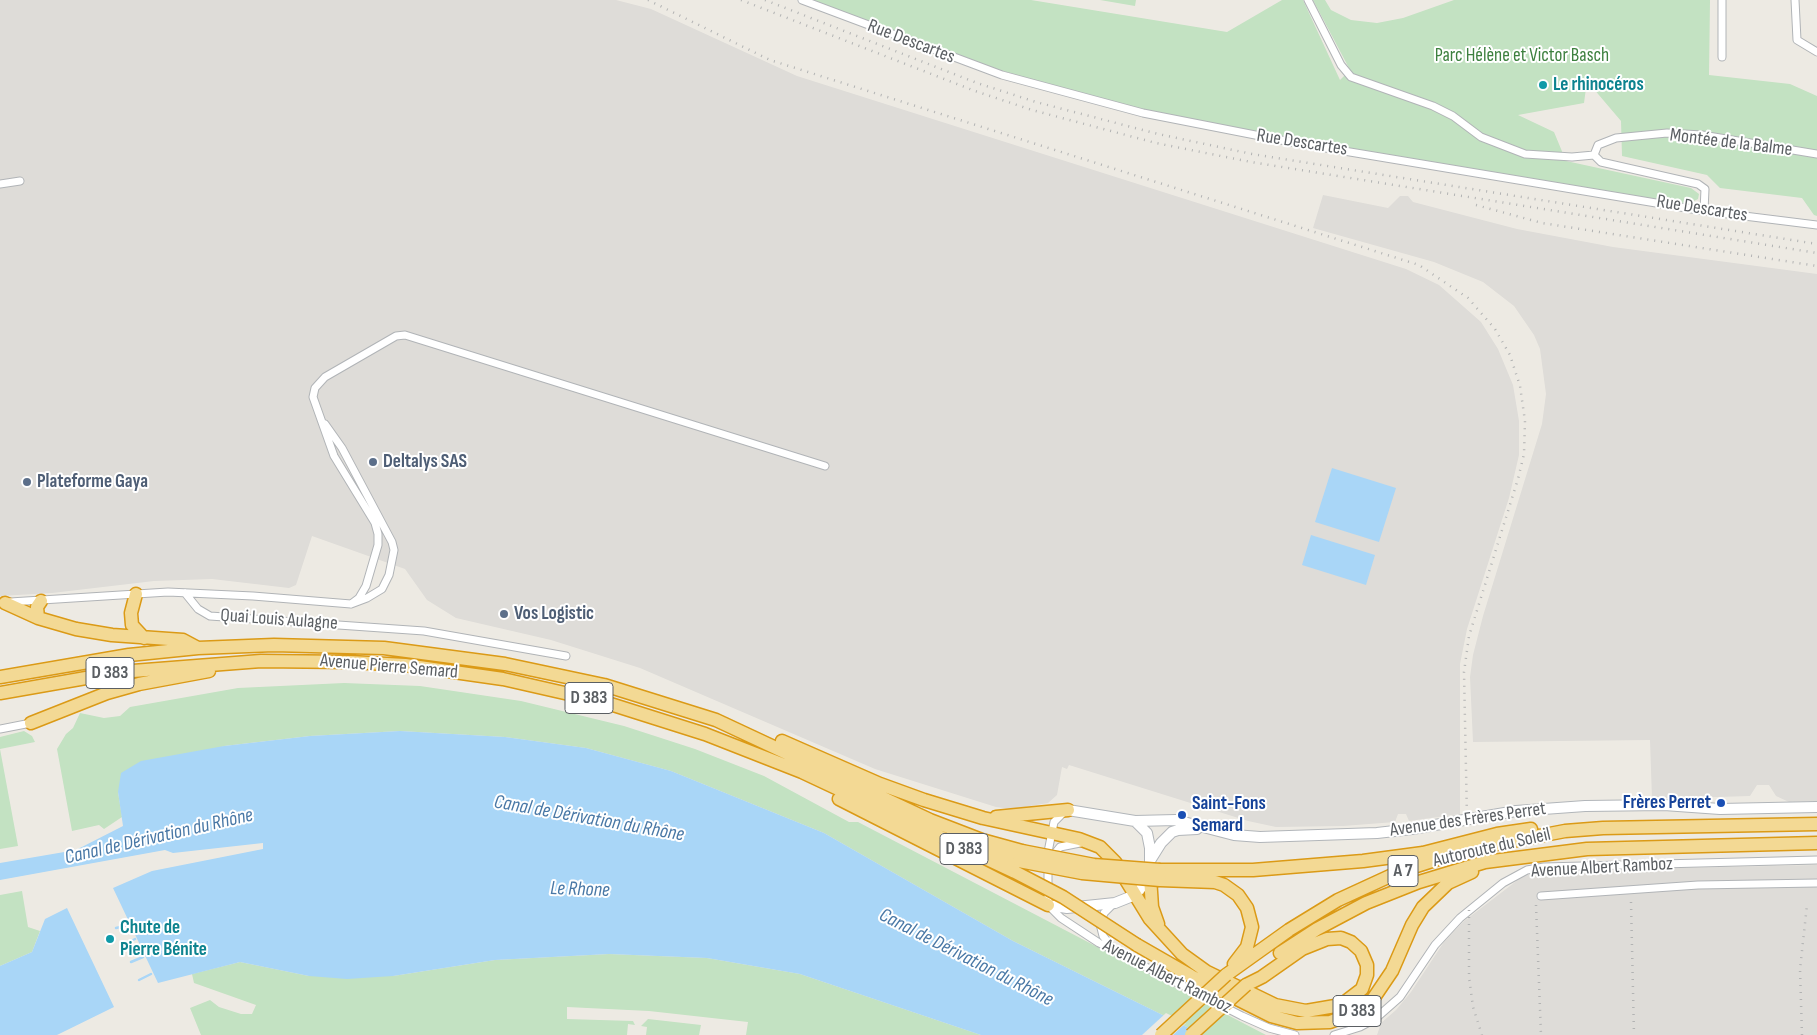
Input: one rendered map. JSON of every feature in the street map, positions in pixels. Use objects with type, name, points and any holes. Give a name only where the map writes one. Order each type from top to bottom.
[{"type":"highway","points":[[136,594],[131,613],[132,625],[144,638]]},
{"type":"highway","points":[[38,618],[37,607],[41,601]]},
{"type":"highway","points":[[2,603],[38,618],[76,629],[144,638],[183,640],[198,648]]},
{"type":"highway","name":"Avenue Pierre Semard","points":[[0,677],[129,655],[198,648],[324,645],[438,654],[534,669],[596,683],[716,720]]},
{"type":"highway","points":[[31,723],[107,693],[161,679],[208,672],[221,662]]},
{"type":"highway","name":"Avenue Pierre Semard","points":[[0,693],[120,672],[221,662],[350,662],[439,669],[503,679],[604,702],[656,717],[767,759]]},
{"type":"highway","points":[[716,720],[752,728],[901,792],[983,818],[1091,842],[1111,856],[1160,931],[1182,954],[1207,972],[1251,995],[1292,1010],[1320,1010],[1347,1002],[1362,989],[1367,975],[1367,965],[1361,951],[1351,942],[1341,938],[1327,939],[1302,949],[1262,977],[1246,985]]},
{"type":"highway","name":"D 383","points":[[716,720],[930,820],[982,840],[1019,861],[1063,897],[1137,945],[1191,976],[1271,1016],[1296,1023],[1330,1022],[1356,1012],[1379,993],[1392,971],[1417,916],[1441,888],[1466,874],[1525,856]]},
{"type":"highway","points":[[767,759],[910,836],[1048,905]]},
{"type":"highway","name":"D 383","points":[[767,759],[802,772],[913,826],[965,845],[1019,861],[1094,865],[1156,876],[1331,864],[1423,853],[1497,834],[1540,828],[1581,826],[1603,828]]},
{"type":"highway","points":[[983,818],[1068,810]]},
{"type":"highway","name":"Autoroute du Soleil","points":[[1161,1035],[1226,975],[1289,930],[1321,910],[1401,872],[1457,853],[1500,842],[1603,828],[1817,824]]},
{"type":"highway","name":"Autoroute du Soleil","points":[[1191,1035],[1246,985],[1256,971],[1317,929],[1366,903],[1452,870],[1525,856],[1587,849],[1817,843]]},
{"type":"highway","points":[[1160,931],[1152,907],[1156,876],[1215,882],[1232,889],[1242,899],[1250,916],[1250,937],[1245,950],[1226,975]]},
{"type":"street","name":"Rue Descartes","points":[[802,0],[1002,75],[1143,113],[1238,133],[1704,210],[1817,225]]},
{"type":"street","points":[[1308,0],[1341,66],[1351,77],[1433,106],[1453,116],[1481,137],[1525,154],[1594,155],[1601,162],[1703,186],[1706,193],[1704,210]]},
{"type":"street","points":[[1722,0],[1722,57]]},
{"type":"street","points":[[1795,0],[1797,40],[1817,52]]},
{"type":"street","name":"Montée de la Balme","points":[[1594,155],[1598,145],[1616,138],[1667,134],[1702,135],[1817,154]]},
{"type":"street","points":[[0,184],[20,181]]},
{"type":"street","points":[[351,604],[360,598],[366,586],[378,545],[378,534],[375,523],[334,456],[313,397],[314,388],[325,377],[396,336],[406,335],[825,466]]},
{"type":"street","points":[[2,603],[136,594],[185,594],[252,596],[351,604],[382,589],[391,570],[394,550],[389,532],[342,448],[320,418]]},
{"type":"street","name":"Quai Louis Aulagne","points":[[185,594],[198,609],[210,616],[424,631],[566,656]]},
{"type":"street","points":[[0,729],[31,723]]},
{"type":"street","name":"Avenue des Frères Perret","points":[[1210,829],[1247,836],[1340,835],[1412,829],[1516,811],[1585,806],[1664,805],[1720,809],[1817,807]]},
{"type":"street","points":[[1116,903],[1067,908],[1048,905],[1048,867],[1051,833],[1056,819],[1068,810],[1135,821],[1176,820],[1210,829]]},
{"type":"street","points":[[1116,950],[1105,940],[1100,924],[1104,913],[1116,903],[1135,895],[1156,876],[1150,860],[1147,833],[1135,821]]},
{"type":"street","points":[[1150,860],[1161,843],[1172,832],[1183,829],[1210,829]]},
{"type":"street","points":[[1048,867],[1054,852],[1060,847],[1091,842]]},
{"type":"street","name":"Avenue Albert Ramboz","points":[[1334,1035],[1360,1027],[1375,1019],[1400,997],[1435,945],[1460,918],[1503,883],[1527,870],[1817,860]]},
{"type":"street","points":[[1541,896],[1698,885],[1817,883]]},
{"type":"street","name":"Avenue Albert Ramboz","points":[[1048,905],[1070,926],[1242,1016],[1269,1028],[1295,1035]]},
{"type":"shaded area","points":[[0,0],[616,0],[651,9],[797,76],[1406,269],[1439,285],[1481,322],[1498,349],[1513,385],[1519,421],[1519,455],[1509,498],[1467,629],[1460,664],[1460,814],[1409,821],[1406,814],[1398,814],[1395,822],[1343,826],[1276,827],[1248,821],[1069,765],[1067,769],[1062,767],[1057,795],[1048,803],[1012,809],[996,807],[875,769],[640,668],[551,640],[456,618],[427,600],[405,569],[312,536],[296,585],[289,588],[212,579],[154,581],[52,593],[0,596]]},
{"type":"shaded area","points":[[1323,195],[1388,208],[1400,196],[1408,196],[1413,202],[1517,229],[1613,247],[1817,274],[1817,801],[1789,802],[1776,796],[1769,785],[1757,785],[1750,796],[1652,799],[1650,740],[1473,742],[1470,677],[1473,655],[1483,616],[1542,424],[1546,394],[1540,349],[1534,335],[1514,306],[1483,282],[1434,262],[1313,228]]},
{"type":"shaded area","points":[[1817,865],[1817,1035],[1377,1035],[1381,1023],[1396,1010],[1411,992],[1444,942],[1463,922],[1523,876],[1545,871]]},
{"type":"green space","name":"Parc Hélène et Victor Basch","points":[[812,0],[1031,0],[1227,32],[1282,0],[1303,0],[1340,80],[1350,70],[1313,0],[1325,0],[1331,10],[1351,20],[1377,23],[1403,18],[1454,0],[1710,0],[1709,75],[1790,84],[1817,96],[1817,216],[1814,215],[1802,198],[1720,188],[1707,175],[1622,156],[1621,121],[1587,81],[1584,103],[1518,115],[1554,132],[1566,161],[1691,188],[1699,194],[1698,199],[1688,204],[1679,203],[1262,134],[1139,109],[1028,79],[963,58]]},
{"type":"green space","points":[[1100,0],[1136,0],[1135,6]]},
{"type":"green space","points":[[344,683],[420,686],[521,701],[624,726],[695,749],[764,776],[849,822],[858,822],[1266,1035],[1203,1035],[1013,941],[824,833],[671,771],[586,748],[505,737],[400,731],[310,736],[224,746],[118,792],[122,817],[104,829],[99,825],[72,831],[57,749],[66,734],[73,728],[80,713],[104,718],[120,716],[130,707],[238,688]]},
{"type":"green space","points":[[24,731],[32,736],[35,742],[0,749],[0,737]]},
{"type":"green space","points":[[0,749],[18,846],[0,849]]},
{"type":"green space","points":[[22,891],[28,927],[40,931],[32,952],[0,966],[0,895]]},
{"type":"green space","points":[[609,954],[707,958],[800,974],[981,1035],[746,1035],[748,1022],[649,1011],[567,1007],[567,1019],[633,1021],[635,1025],[628,1024],[627,1035],[201,1035],[190,1008],[210,1000],[219,1007],[241,1014],[252,1014],[256,1005],[194,983],[192,974],[240,962],[309,976],[393,976],[495,960]]},
{"type":"green space","points":[[648,1019],[701,1025],[699,1035],[646,1035],[647,1027],[641,1026]]},
{"type":"water","points":[[1332,468],[1396,488],[1379,542],[1315,522]]},
{"type":"water","points":[[1311,535],[1375,555],[1366,585],[1302,565]]},
{"type":"water","points":[[400,731],[505,737],[586,748],[671,771],[824,833],[1013,941],[1203,1035],[981,1035],[800,974],[707,958],[609,954],[495,960],[393,976],[347,979],[309,976],[240,962],[158,983],[113,888],[152,871],[263,849],[263,843],[173,853],[165,850],[0,880],[0,863],[76,850],[123,826],[118,792],[121,773],[141,761],[224,746],[310,736]]},
{"type":"water","points":[[67,908],[114,1007],[57,1035],[0,1035],[0,966],[32,952],[45,919]]},
{"type":"pier","points":[[1166,1013],[1186,1023],[1173,1035],[1142,1035]]},
{"type":"waterway","points":[[116,928],[129,925]]},
{"type":"waterway","points":[[123,945],[135,939]]},
{"type":"waterway","points":[[131,962],[143,957]]},
{"type":"waterway","points":[[139,980],[151,974]]},
{"type":"railway","points":[[648,0],[770,60],[1419,265],[1468,298],[1495,329],[1510,355],[1520,386],[1525,421],[1524,454],[1518,479],[1469,636],[1464,672],[1467,819]]},
{"type":"railway","points":[[741,0],[975,91],[1032,110],[1156,143],[1251,162],[1817,253]]},
{"type":"railway","points":[[765,0],[977,83],[1036,102],[1158,134],[1252,154],[1817,244]]},
{"type":"railway","points":[[1476,205],[1542,223],[1817,266]]},
{"type":"railway","points":[[1631,902],[1634,1035]]},
{"type":"railway","points":[[1536,905],[1541,1035]]},
{"type":"railway","points":[[1802,1035],[1800,969],[1807,905]]},
{"type":"railway","points":[[1469,910],[1469,977],[1473,1007],[1482,1035]]},
{"type":"place","name":"Le rhinocéros","points":[[1543,85]]},
{"type":"place","name":"Deltalys SAS","points":[[373,462]]},
{"type":"place","name":"Plateforme Gaya","points":[[27,482]]},
{"type":"place","name":"Vos Logistic","points":[[504,614]]},
{"type":"place","name":"Frères Perret","points":[[1721,803]]},
{"type":"place","name":"Saint-Fons Semard","points":[[1182,815]]},
{"type":"place","name":"Chute de Pierre Bénite","points":[[110,939]]},
{"type":"water label","name":"Canal de Dérivation du Rhône","points":[[589,819]]},
{"type":"water label","name":"Canal de Dérivation du Rhône","points":[[159,837]]},
{"type":"water label","name":"Le Rhone","points":[[580,890]]},
{"type":"water label","name":"Canal de Dérivation du Rhône","points":[[966,958]]}]
